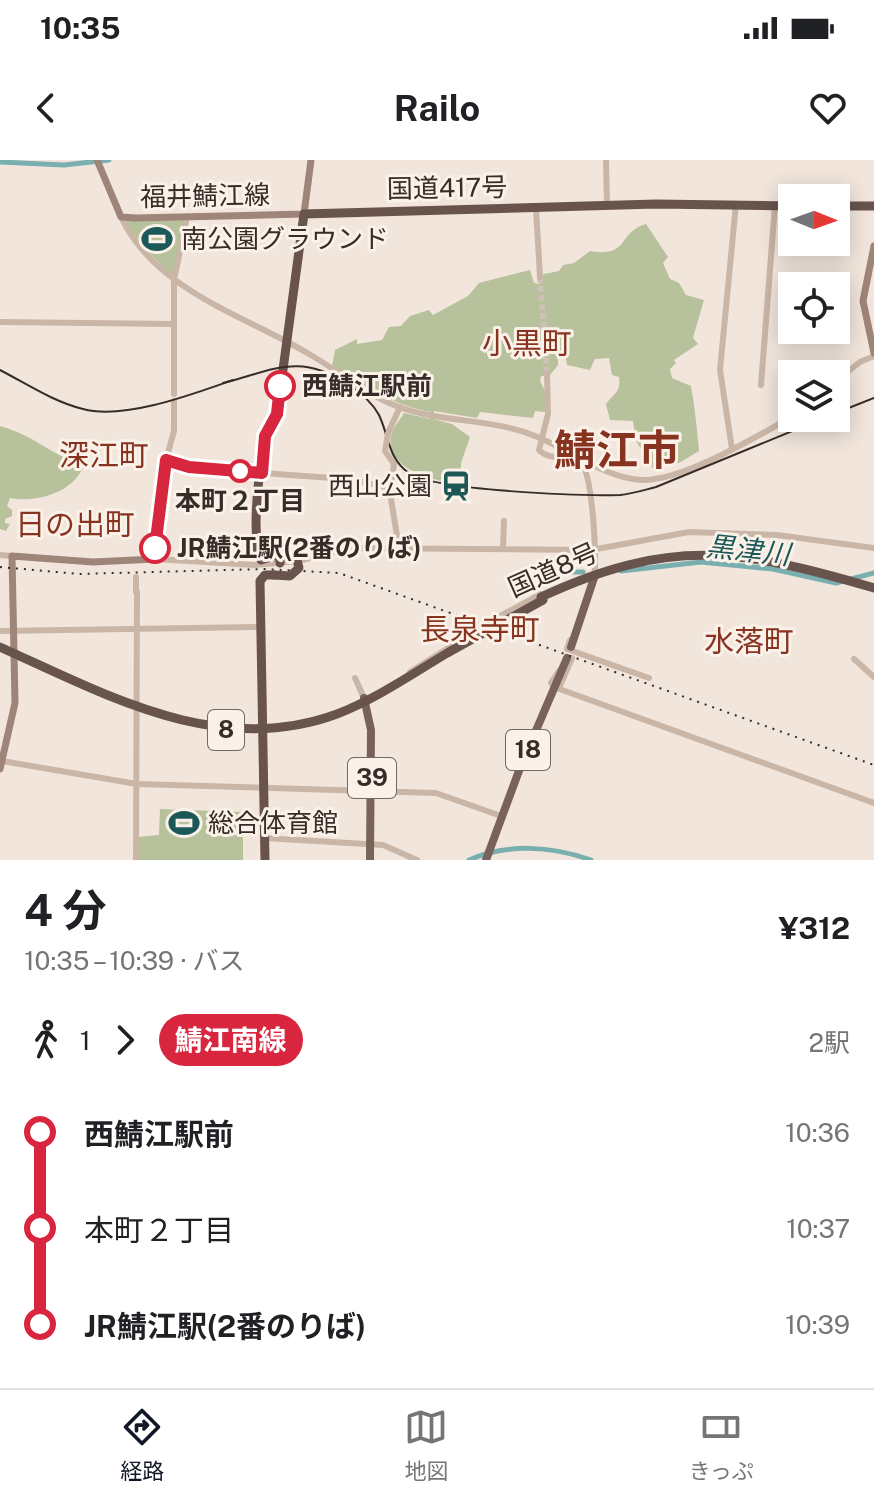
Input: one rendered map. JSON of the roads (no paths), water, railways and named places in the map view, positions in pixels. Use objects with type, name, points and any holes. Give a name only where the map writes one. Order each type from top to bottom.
[{"type":"highway","name":"国道417号","points":[[304,214],[778,205]]},
{"type":"highway","points":[[850,206],[874,206]]},
{"type":"highway","points":[[265,860],[260,581],[265,575],[290,576],[299,568],[296,556],[262,562],[256,528],[265,434],[277,414],[304,214]]},
{"type":"highway","name":"国道8号","points":[[0,646],[137,705],[205,727],[262,729],[321,719],[365,700],[542,598],[594,575],[641,563],[702,557],[762,562],[874,590]]},
{"type":"main road","name":"福井鯖江線","points":[[97,160],[121,217],[304,214]]},
{"type":"main road","points":[[304,214],[311,160]]},
{"type":"main road","points":[[874,246],[864,289],[863,310],[874,355]]},
{"type":"main road","points":[[1,765],[14,719],[12,556],[82,562],[155,559],[155,521],[166,460],[189,467],[262,473]]},
{"type":"main road","name":"18","points":[[486,859],[501,816],[558,688],[594,575]]},
{"type":"main road","name":"39","points":[[365,700],[371,730],[368,860]]},
{"type":"street","points":[[606,160],[607,206]]},
{"type":"street","points":[[732,449],[720,370],[736,204]]},
{"type":"street","points":[[761,385],[775,205]]},
{"type":"street","points":[[536,208],[540,277]]},
{"type":"street","points":[[121,217],[149,258],[174,280],[400,407],[508,427],[540,438],[598,467],[643,480],[673,475],[778,424]]},
{"type":"street","points":[[166,460],[174,431],[174,280],[187,217]]},
{"type":"street","points":[[0,322],[173,324]]},
{"type":"street","points":[[850,371],[874,355]]},
{"type":"street","points":[[547,373],[548,414],[539,450],[543,455],[573,460],[583,466],[594,549],[594,575]]},
{"type":"street","points":[[399,548],[391,488],[394,464],[385,451],[388,433],[400,407]]},
{"type":"street","points":[[262,473],[347,479],[391,488]]},
{"type":"street","points":[[503,548],[504,521]]},
{"type":"street","points":[[280,559],[343,549],[594,549],[671,534],[711,532],[790,536],[874,548]]},
{"type":"street","points":[[0,555],[12,556]]},
{"type":"street","points":[[155,559],[199,564],[262,562]]},
{"type":"street","points":[[136,577],[136,860]]},
{"type":"street","points":[[491,621],[550,589],[577,582]]},
{"type":"street","points":[[511,614],[501,622],[577,582]]},
{"type":"street","points":[[0,631],[13,628],[138,630],[261,627]]},
{"type":"street","points":[[410,673],[482,629]]},
{"type":"street","points":[[572,636],[567,649],[649,678]]},
{"type":"street","points":[[854,659],[874,677]]},
{"type":"street","points":[[355,678],[365,700]]},
{"type":"street","points":[[558,688],[874,803]]},
{"type":"street","points":[[1,765],[137,784],[370,794],[436,793],[501,816]]},
{"type":"street","points":[[264,838],[391,846],[417,860]]},
{"type":"waterway","points":[[0,162],[64,165],[109,160]]},
{"type":"waterway","name":"黒津川","points":[[621,571],[701,562],[773,569],[836,583],[874,573]]},
{"type":"waterway","name":"黒津川","points":[[567,572],[583,572]]},
{"type":"waterway","points":[[469,860],[499,851],[530,848],[591,860]]},
{"type":"tunnel","points":[[540,277],[547,373]]},
{"type":"tram line","points":[[223,383],[287,367],[301,366],[332,375],[370,402],[379,415],[393,454],[409,473],[424,479],[477,488],[544,493],[634,493],[656,487],[790,432]]},
{"type":"tram line","points":[[0,370],[62,402],[100,411],[159,404],[233,380]]},
{"type":"tram line","points":[[850,407],[874,398]]},
{"type":"railway","points":[[0,567],[79,574],[264,569],[339,573],[874,765]]},
{"type":"place","name":"南公園グラウンド","points":[[157,239]]},
{"type":"place","name":"西鯖江駅前","points":[[280,386]]},
{"type":"place","name":"本町２丁目","points":[[240,471]]},
{"type":"place","name":"西山公園","points":[[456,486]]},
{"type":"place","name":"JR鯖江駅(2番のりば)","points":[[155,548]]},
{"type":"place","name":"総合体育館","points":[[184,823]]},
{"type":"district","name":"小黒町","points":[[527,344]]},
{"type":"district","name":"鯖江市","points":[[617,450]]},
{"type":"district","name":"深江町","points":[[104,456]]},
{"type":"district","name":"日の出町","points":[[75,525]]},
{"type":"district","name":"長泉寺町","points":[[480,630]]},
{"type":"district","name":"水落町","points":[[749,642]]}]
